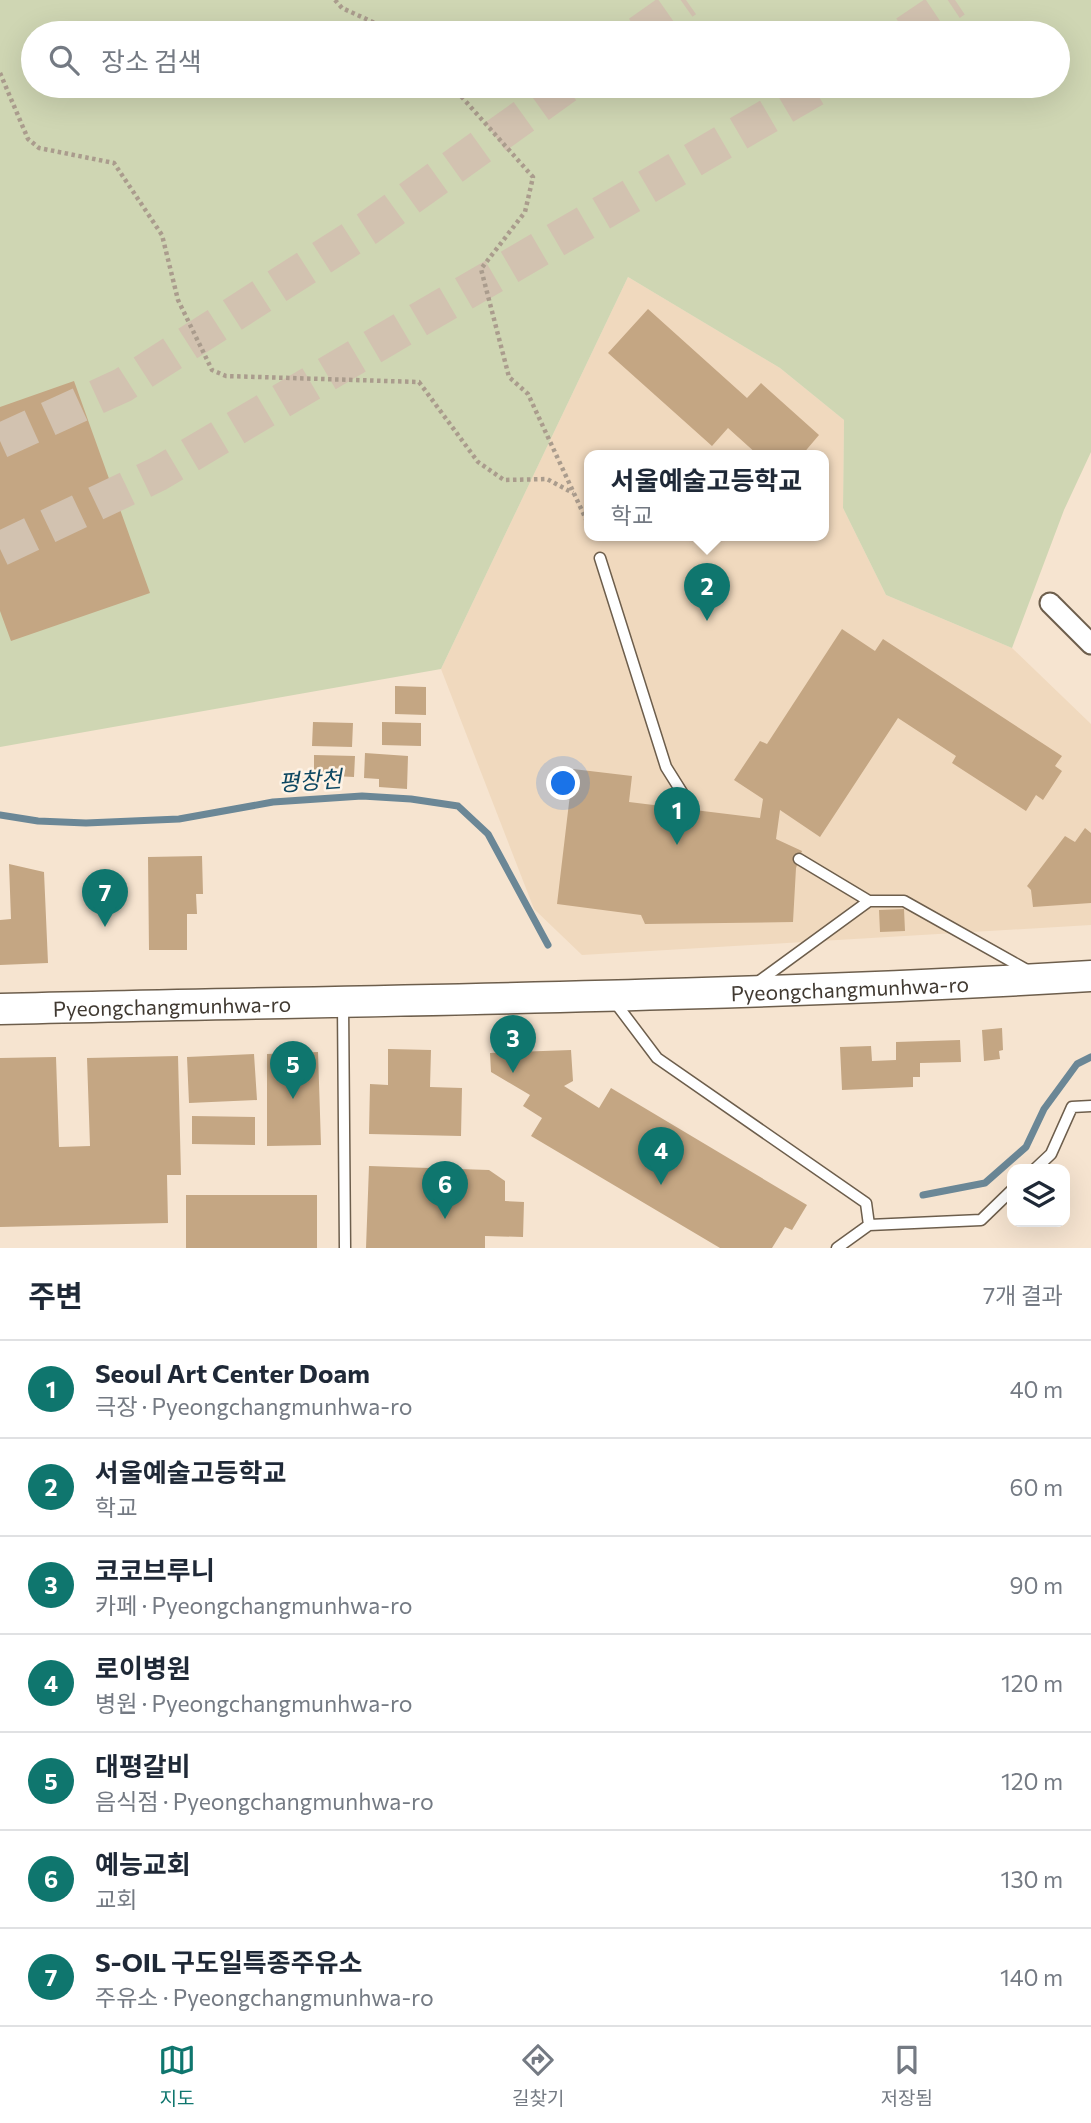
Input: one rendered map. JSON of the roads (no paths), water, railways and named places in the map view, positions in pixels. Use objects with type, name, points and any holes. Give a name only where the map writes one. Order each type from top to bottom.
[{"type":"main road","name":"Pyeongchangmunhwa-ro","points":[[0,1009],[930,986],[1091,976]]},
{"type":"street","points":[[1050,603],[1091,644]]},
{"type":"lane","points":[[600,558],[666,767],[693,810]]},
{"type":"lane","points":[[799,859],[869,901],[904,901],[1043,979]]},
{"type":"lane","points":[[745,991],[869,901]]},
{"type":"lane","points":[[610,995],[657,1058],[866,1203],[869,1225]]},
{"type":"lane","points":[[343,1000],[345,1248]]},
{"type":"lane","points":[[1040,1164],[1051,1154],[1072,1107],[1091,1106]]},
{"type":"lane","points":[[837,1248],[869,1225],[981,1220],[1007,1195]]},
{"type":"waterway","name":"평창천","points":[[0,815],[38,821],[86,823],[179,819],[273,802],[362,796],[458,806],[488,834],[548,945]]},
{"type":"waterway","points":[[923,1195],[985,1183],[1026,1147],[1044,1109],[1077,1064],[1091,1057]]},
{"type":"tunnel","points":[[656,21],[686,0]]},
{"type":"tunnel","points":[[924,21],[955,0]]},
{"type":"tunnel","points":[[0,441],[123,385],[368,228],[549,98]]},
{"type":"tunnel","points":[[0,549],[158,474],[799,98]]},
{"type":"place","name":"서울예술고등학교","points":[[707,621]]},
{"type":"place","name":"Seoul Art Center Doam","points":[[677,845]]},
{"type":"place","name":"S-OIL 구도일특종주유소","points":[[105,927]]},
{"type":"place","name":"코코브루니","points":[[513,1073]]},
{"type":"place","name":"대평갈비","points":[[293,1099]]},
{"type":"place","name":"로이병원","points":[[661,1185]]},
{"type":"place","name":"예능교회","points":[[445,1219]]}]
